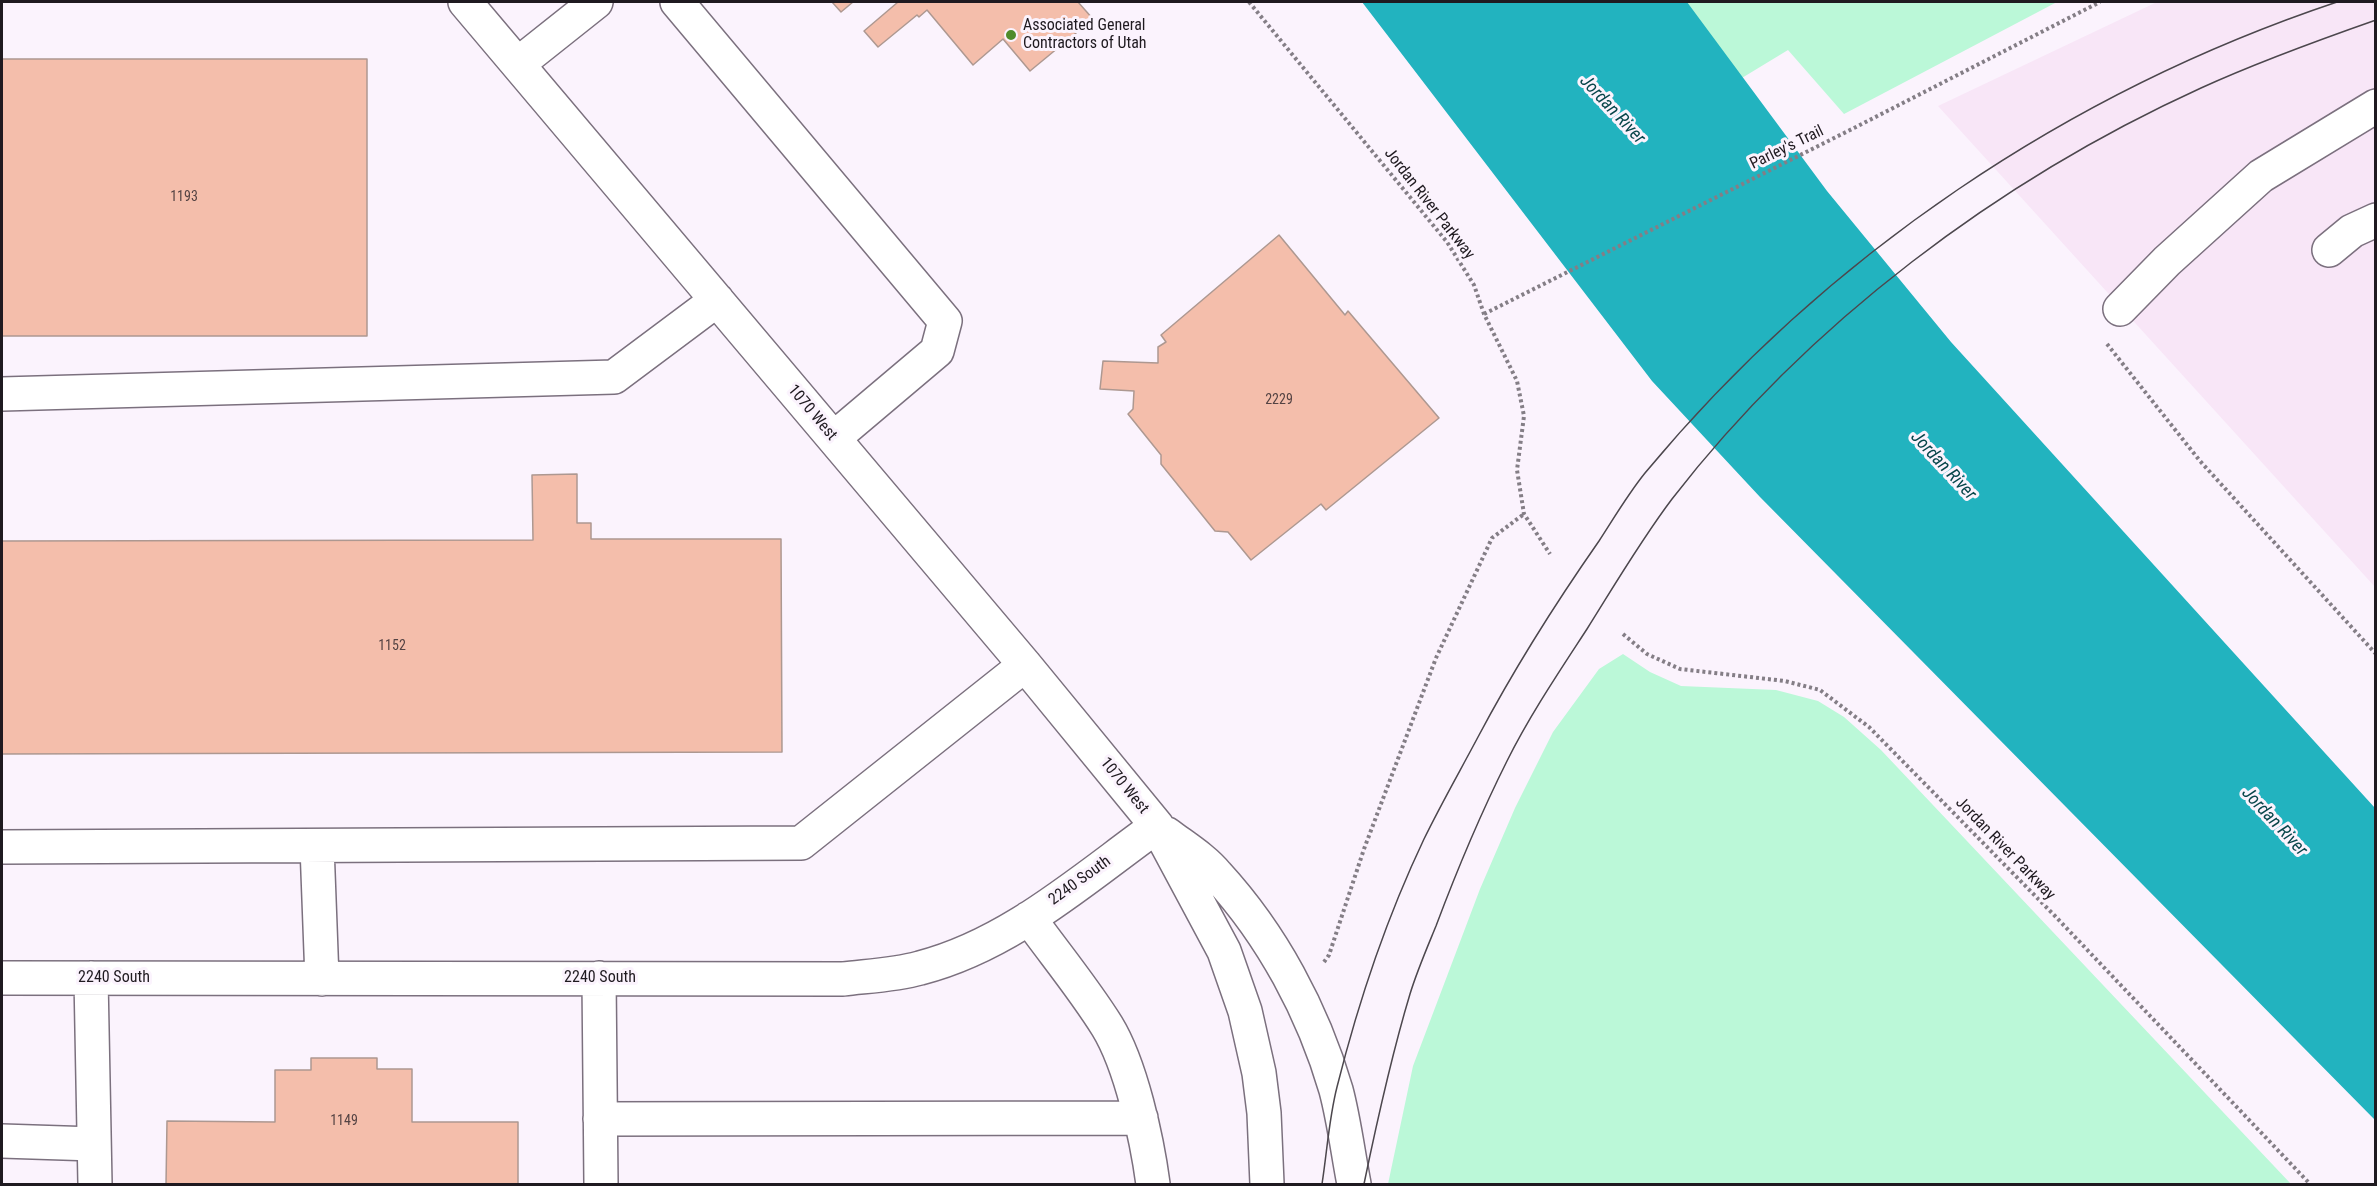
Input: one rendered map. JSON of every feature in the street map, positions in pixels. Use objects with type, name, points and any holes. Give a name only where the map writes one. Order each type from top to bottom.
[{"type":"street","name":"1070 West","points":[[465,2],[1026,665],[1156,826],[1224,951],[1245,1011],[1259,1073],[1264,1113],[1267,1185]]},
{"type":"street","points":[[518,64],[596,2]]},
{"type":"street","points":[[677,2],[945,321],[937,351],[834,438]]},
{"type":"street","points":[[2120,309],[2167,261],[2261,176],[2376,106]]},
{"type":"street","points":[[2329,250],[2352,231],[2376,220]]},
{"type":"street","points":[[2,394],[614,377],[717,300]]},
{"type":"street","points":[[2,847],[801,843],[1026,665]]},
{"type":"street","name":"1070 West","points":[[1156,826],[1216,873],[1249,913],[1276,953],[1320,1043],[1336,1091],[1354,1185]]},
{"type":"street","name":"2240 South","points":[[2,978],[843,979],[919,968],[986,944],[1029,918],[1156,826]]},
{"type":"street","points":[[317,846],[322,979]]},
{"type":"street","points":[[1029,918],[1108,1027],[1124,1065],[1140,1118],[1149,1154],[1153,1185]]},
{"type":"street","points":[[91,978],[95,1185]]},
{"type":"street","points":[[599,978],[600,1185]]},
{"type":"street","points":[[600,1119],[1140,1118]]},
{"type":"street","points":[[2,1141],[94,1144]]},
{"type":"path","name":"Jordan River Parkway","points":[[1249,2],[1448,242],[1474,285],[1484,314],[1509,363],[1522,398],[1524,416],[1517,470],[1524,514],[1550,554]]},
{"type":"path","name":"Parley's Trail","points":[[1484,314],[2100,2]]},
{"type":"path","points":[[2120,309],[2100,327],[2109,348],[2200,461],[2376,654]]},
{"type":"path","points":[[1299,996],[1329,955],[1364,849],[1436,658],[1492,538],[1524,514]]},
{"type":"path","name":"Jordan River Parkway","points":[[1623,634],[1647,654],[1680,669],[1785,681],[1820,690],[1869,727],[2055,916],[2310,1185]]},
{"type":"shaded area","points":[[2157,2],[2375,2],[2375,587],[1938,106]]},
{"type":"green space","points":[[1656,2],[2057,2],[1844,114],[1788,50],[1732,84]]},
{"type":"green space","points":[[1623,654],[1650,672],[1681,686],[1776,690],[1818,701],[1844,717],[1881,750],[2291,1184],[1388,1184],[1413,1066],[1480,889],[1515,808],[1553,732],[1599,669]]},
{"type":"water","name":"Jordan River","points":[[1362,2],[1687,2],[1827,191],[1951,342],[2375,808],[2375,1120],[1760,497],[1652,381]]},
{"type":"building","points":[[832,2],[853,2],[841,12]]},
{"type":"building","name":"Associated General Contractors of Utah","points":[[898,2],[1078,2],[1093,19],[1030,71],[1003,39],[973,65],[927,10],[919,17],[917,15],[878,47],[864,31]]},
{"type":"building","points":[[2,59],[367,59],[367,336],[2,336]]},
{"type":"building","points":[[1279,235],[1345,315],[1348,311],[1439,418],[1326,510],[1321,504],[1251,560],[1228,532],[1215,531],[1161,464],[1161,455],[1128,414],[1133,409],[1134,391],[1100,389],[1103,361],[1158,363],[1158,347],[1166,342],[1161,335]]},
{"type":"building","points":[[577,474],[577,523],[591,523],[591,539],[781,539],[782,752],[2,754],[2,541],[533,540],[532,475]]},
{"type":"building","points":[[311,1058],[377,1058],[377,1069],[412,1069],[412,1122],[518,1122],[518,1184],[166,1184],[167,1121],[275,1122],[275,1070],[311,1070]]},
{"type":"tram line","points":[[1322,1184],[1332,1111],[1345,1055],[1374,961],[1424,839],[1521,662],[1645,473],[1716,394],[1792,320],[1873,252],[1958,190],[2048,133],[2141,83],[2237,39],[2337,2]]},
{"type":"tram line","points":[[1364,1184],[1379,1113],[1413,985],[1461,863],[1497,781],[1535,710],[1639,547],[1672,499],[1725,435],[1784,373],[1846,316],[1912,262],[1981,212],[2052,166],[2126,125],[2201,88],[2287,52],[2376,20]]},
{"type":"place","name":"Associated General Contractors of Utah","points":[[1011,35]]}]
